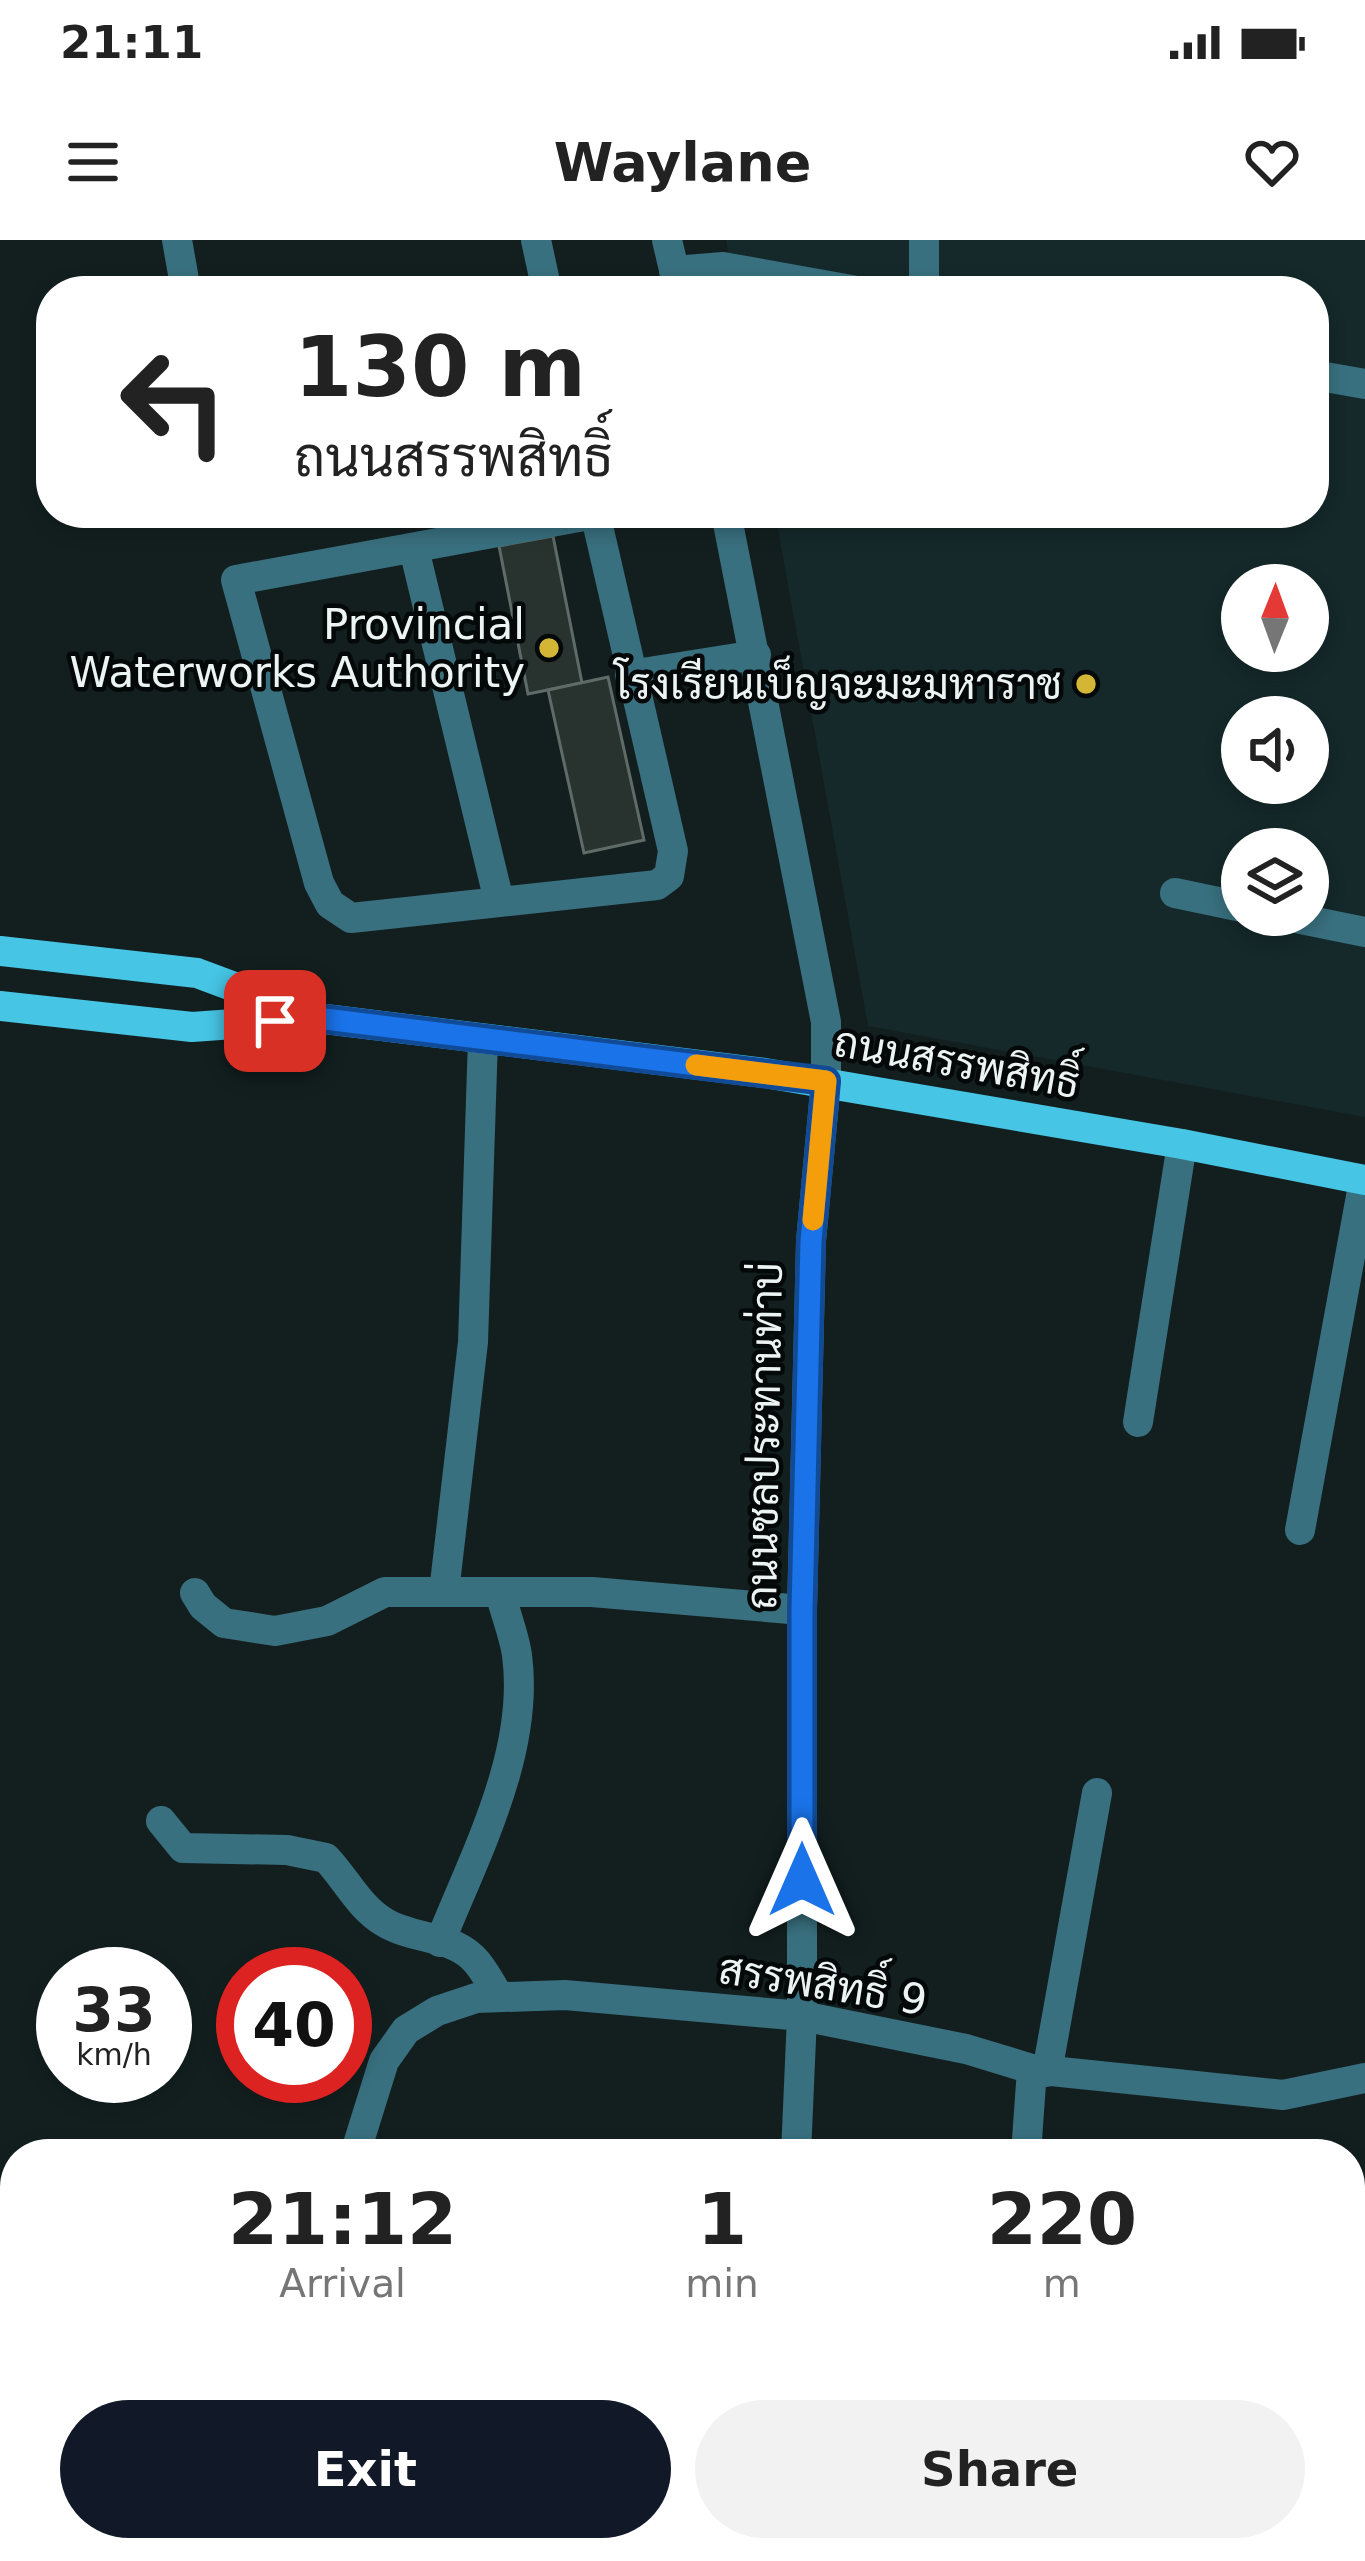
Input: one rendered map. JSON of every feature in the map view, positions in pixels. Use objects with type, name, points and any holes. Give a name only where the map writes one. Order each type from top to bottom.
[{"type":"main road","name":"ถนนสรรพสิทธิ์","points":[[0,951],[197,973],[317,1018]]},
{"type":"main road","name":"ถนนสรรพสิทธิ์","points":[[0,1006],[192,1027],[317,1018],[826,1081],[1364,1180]]},
{"type":"street","points":[[178,240],[184,276]]},
{"type":"street","points":[[536,240],[544,276]]},
{"type":"street","points":[[668,240],[675,276]]},
{"type":"street","points":[[924,240],[924,276]]},
{"type":"street","points":[[693,276],[723,267],[773,276]]},
{"type":"street","points":[[1329,378],[1365,384]]},
{"type":"street","points":[[523,528],[236,580],[319,883],[330,904],[351,918],[657,885],[669,876],[673,851],[598,528]]},
{"type":"street","name":"ถนนชลประทานท่าบ่","points":[[729,528],[824,1005],[826,1081],[811,1241],[802,1610],[802,2016],[797,2139]]},
{"type":"street","points":[[414,549],[499,902]]},
{"type":"street","points":[[630,675],[756,655]]},
{"type":"street","points":[[1175,893],[1221,903]]},
{"type":"street","points":[[1329,925],[1365,932]]},
{"type":"street","points":[[444,1592],[473,1342],[483,1039]]},
{"type":"street","points":[[1138,1422],[1182,1144]]},
{"type":"street","points":[[1300,1530],[1364,1180]]},
{"type":"street","points":[[195,1593],[224,1623],[275,1631],[327,1621],[385,1592],[592,1592],[802,1610]]},
{"type":"street","points":[[440,1942],[500,1786],[515,1726],[517,1654],[500,1592]]},
{"type":"street","points":[[1028,2139],[1097,1793]]},
{"type":"street","points":[[160,1821],[183,1848],[287,1850],[326,1858],[351,1893],[385,1923],[458,1946],[471,1955],[499,1997]]},
{"type":"street","name":"สรรพสิทธิ์ 9","points":[[360,2139],[384,2061],[406,2030],[437,2011],[476,1998],[565,1995],[802,2016],[966,2049],[1040,2070],[1282,2095],[1365,2078]]},
{"type":"shaded area","name":"โรงเรียนเบ็ญจะมะมหาราช","points":[[726,240],[1365,240],[1365,1117],[868,1026],[778,528],[1329,528],[1329,276],[732,276]]},
{"type":"building","points":[[553,536],[582,683],[528,694],[499,546]]},
{"type":"building","points":[[608,677],[644,840],[584,853],[548,690]]},
{"type":"slow traffic","points":[[696,1065],[826,1081],[813,1220]]},
{"type":"place","name":"Provincial Waterworks Authority","points":[[549,648]]},
{"type":"place","name":"โรงเรียนเบ็ญจะมะมหาราช","points":[[1086,684]]},
{"type":"route","points":[[275,1021],[317,1018],[826,1081],[811,1241],[802,1610],[802,1880]]}]
